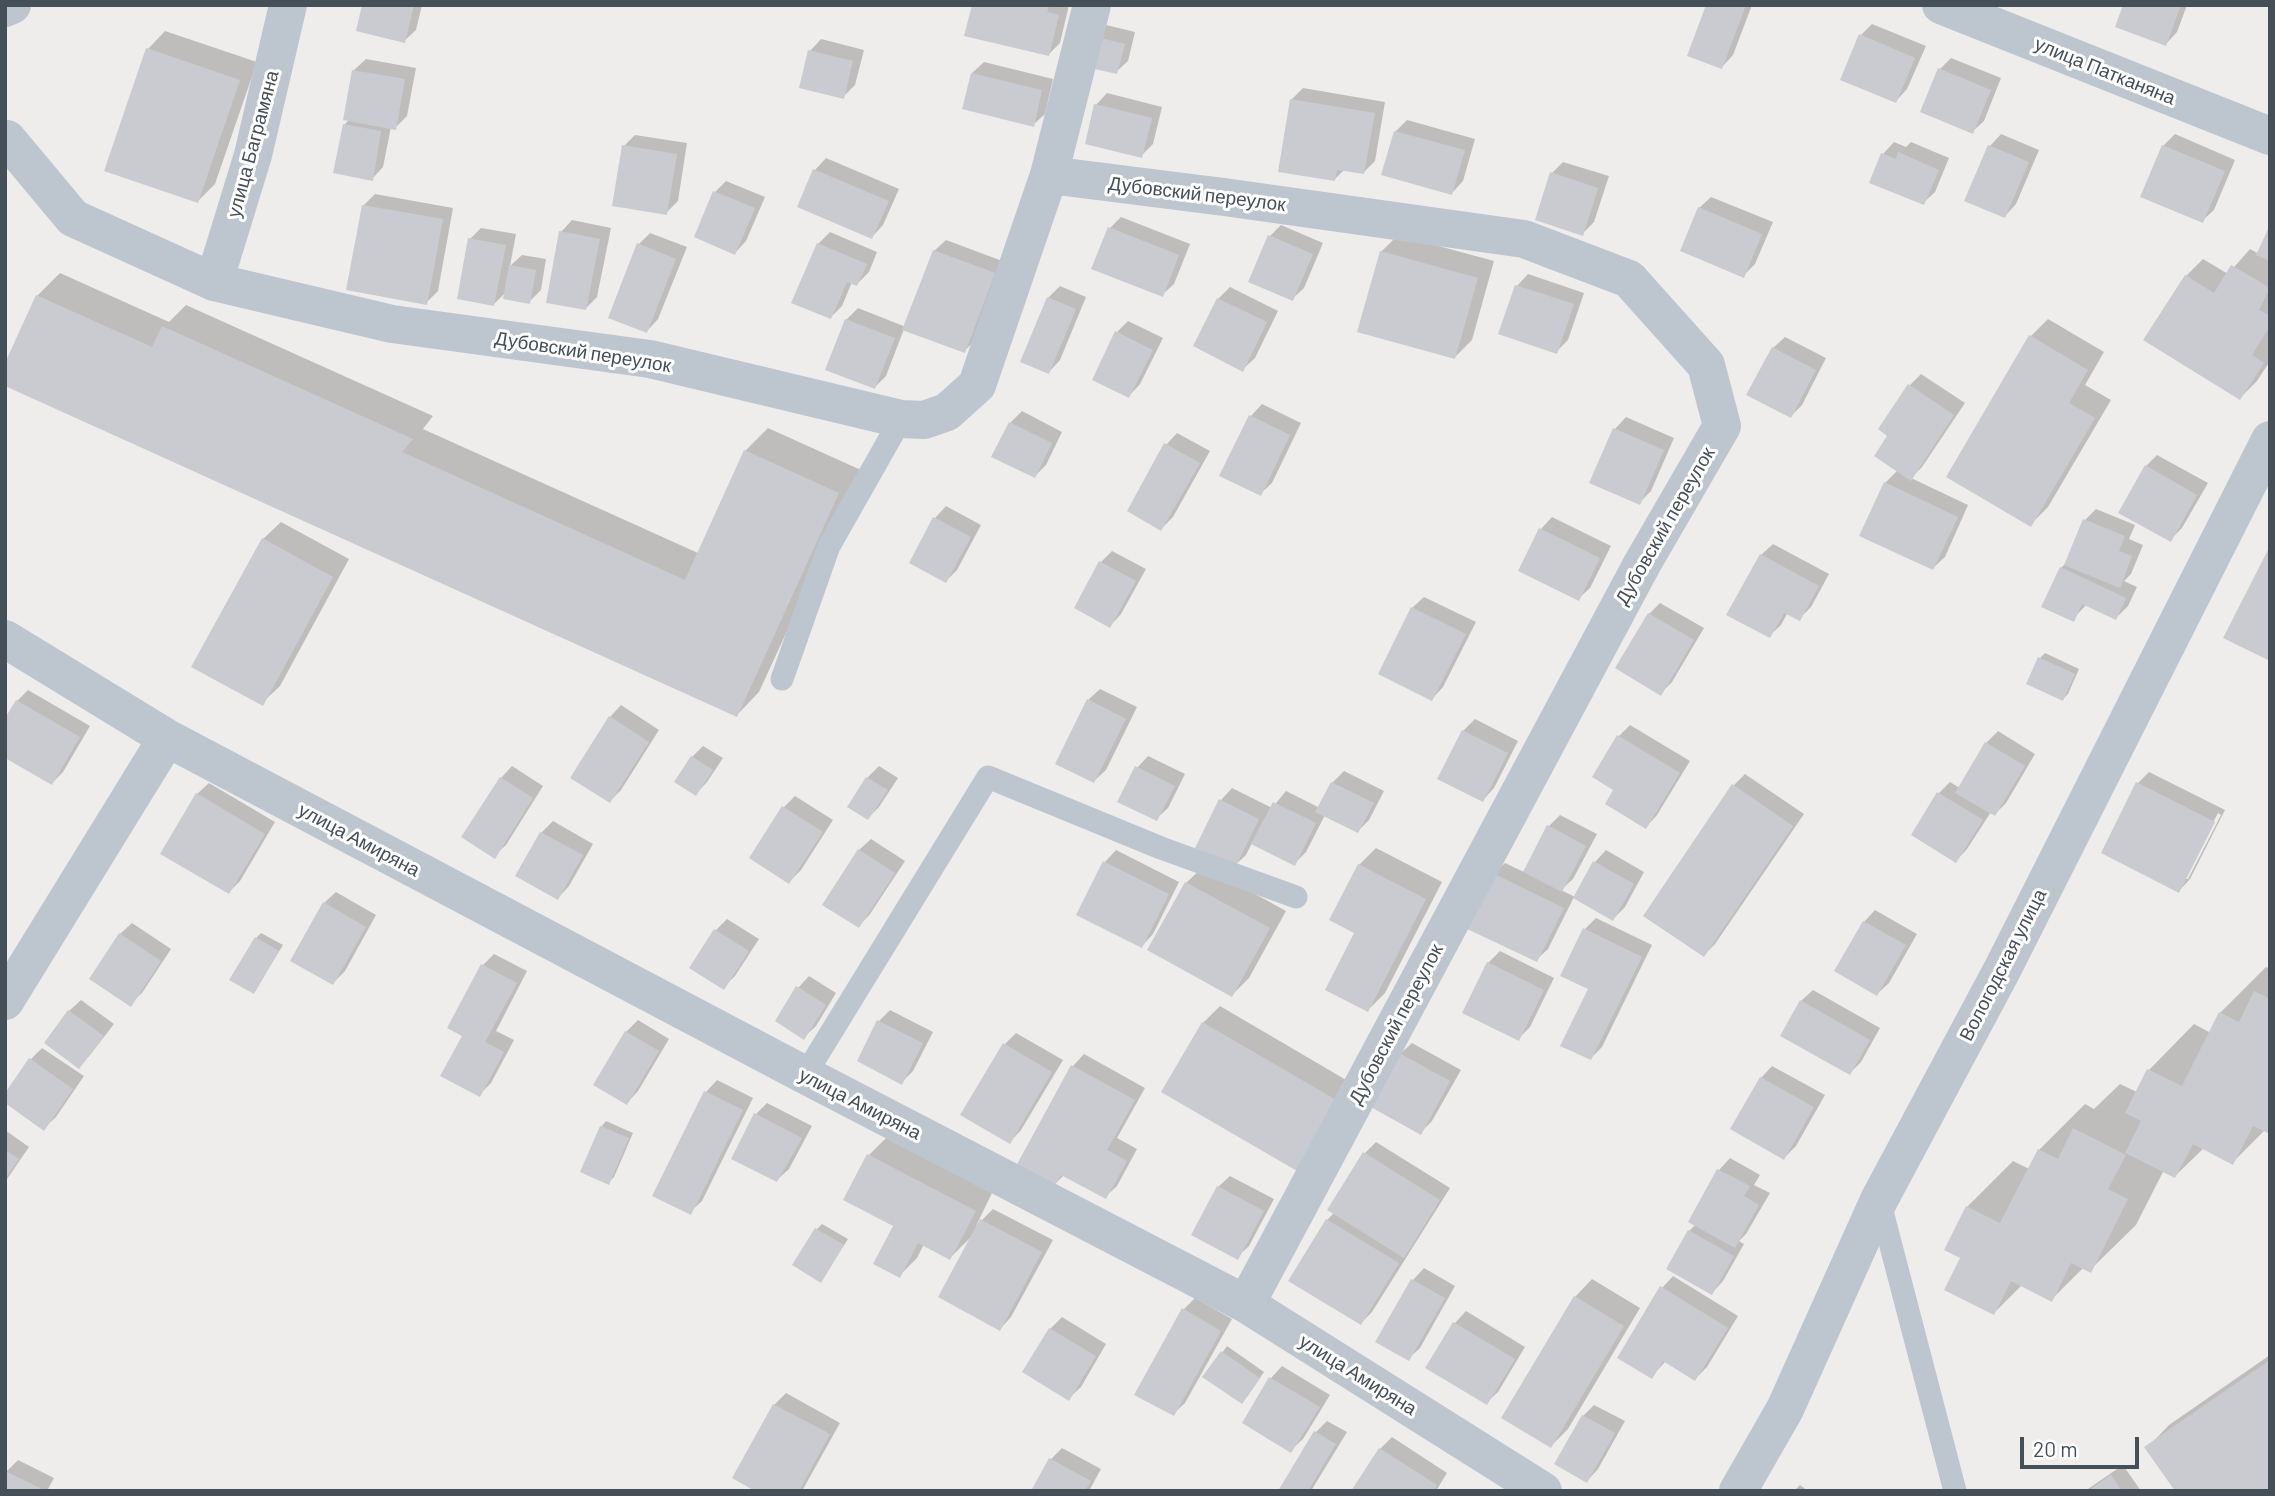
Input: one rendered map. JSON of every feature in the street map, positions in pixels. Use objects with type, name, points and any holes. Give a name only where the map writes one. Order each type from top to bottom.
[{"type":"street","points":[[5,8],[12,5]]},
{"type":"street","name":"улица Баграмяна","points":[[214,282],[253,155],[288,5]]},
{"type":"street","name":"Дубовский переулок","points":[[6,133],[73,218],[214,282],[391,324],[650,359],[901,419],[923,420],[947,412],[977,385],[1049,175],[1092,5]]},
{"type":"street","name":"улица Патканяна","points":[[1941,5],[2270,136]]},
{"type":"street","name":"Дубовский переулок","points":[[1049,175],[1524,239],[1629,279],[1706,365],[1722,426],[1642,564],[1246,1304]]},
{"type":"street","name":"Вологодская улица","points":[[1738,1491],[1785,1409],[1879,1200],[2001,970],[2270,440]]},
{"type":"street","name":"улица Амиряна","points":[[5,639],[167,738],[1246,1304],[1542,1491]]},
{"type":"street","points":[[5,1001],[167,738]]},
{"type":"lane","points":[[782,680],[829,546],[901,419]]},
{"type":"lane","points":[[805,1075],[988,776],[1161,848],[1296,897]]},
{"type":"lane","points":[[1879,1200],[1955,1491]]},
{"type":"building","points":[[362,5],[414,5],[405,43],[356,31]]},
{"type":"building","points":[[972,5],[1049,5],[1047,12],[1059,15],[1049,56],[964,36]]},
{"type":"building","points":[[1706,5],[1746,5],[1722,69],[1687,56]]},
{"type":"building","points":[[2123,5],[2181,5],[2166,46],[2115,27]]},
{"type":"building","points":[[1859,34],[1915,58],[1896,103],[1840,80]]},
{"type":"building","points":[[1089,35],[1125,44],[1117,74],[1081,66]]},
{"type":"building","points":[[146,48],[240,80],[198,203],[104,171]]},
{"type":"building","points":[[808,50],[853,61],[844,99],[799,88]]},
{"type":"building","points":[[1938,68],[1991,90],[1973,134],[1920,112]]},
{"type":"building","points":[[352,70],[405,79],[396,130],[343,120]]},
{"type":"building","points":[[971,73],[1042,90],[1034,127],[962,109]]},
{"type":"building","points":[[1290,99],[1375,113],[1364,174],[1337,170],[1335,181],[1278,172]]},
{"type":"building","points":[[1094,104],[1152,118],[1142,158],[1085,144]]},
{"type":"building","points":[[343,124],[381,131],[373,181],[333,173]]},
{"type":"building","points":[[1394,131],[1465,150],[1452,195],[1381,175]]},
{"type":"building","points":[[622,145],[677,154],[667,215],[612,206]]},
{"type":"building","points":[[1988,145],[2029,162],[2005,218],[1964,201]]},
{"type":"building","points":[[2162,145],[2225,171],[2203,223],[2140,197]]},
{"type":"building","points":[[1898,152],[1939,170],[1924,205],[1869,183],[1881,153],[1896,159]]},
{"type":"building","points":[[813,169],[889,201],[872,239],[797,207]]},
{"type":"building","points":[[1550,172],[1598,188],[1583,236],[1535,220]]},
{"type":"building","points":[[713,191],[755,208],[735,255],[694,237]]},
{"type":"building","points":[[362,205],[443,219],[427,305],[346,290]]},
{"type":"building","points":[[1698,207],[1762,234],[1744,278],[1680,251]]},
{"type":"building","points":[[2270,225],[2270,261],[2256,255]]},
{"type":"building","points":[[1108,227],[1179,255],[1163,297],[1091,269]]},
{"type":"building","points":[[559,231],[600,239],[586,310],[546,303]]},
{"type":"building","points":[[1268,235],[1313,254],[1293,301],[1248,282]]},
{"type":"building","points":[[468,238],[506,245],[494,306],[457,299]]},
{"type":"building","points":[[637,243],[676,259],[647,333],[608,318]]},
{"type":"building","points":[[817,243],[867,264],[857,286],[847,282],[831,319],[791,303]]},
{"type":"building","points":[[933,250],[995,273],[965,353],[902,330]]},
{"type":"building","points":[[1380,251],[1478,278],[1455,359],[1357,332]]},
{"type":"building","points":[[509,265],[536,270],[530,304],[503,299]]},
{"type":"building","points":[[2231,265],[2270,288],[2259,310],[2270,316],[2270,326],[2252,355],[2264,363],[2240,400],[2143,340],[2185,275],[2214,293]]},
{"type":"building","points":[[1515,285],[1574,304],[1557,354],[1498,334]]},
{"type":"building","points":[[36,295],[152,347],[162,326],[413,439],[402,452],[685,580],[744,450],[839,493],[737,717],[5,386],[5,363]]},
{"type":"building","points":[[1047,297],[1076,309],[1049,374],[1020,362]]},
{"type":"building","points":[[1217,298],[1267,322],[1243,372],[1193,346]]},
{"type":"building","points":[[845,319],[895,338],[875,389],[825,370]]},
{"type":"building","points":[[1115,331],[1153,350],[1129,398],[1092,380]]},
{"type":"building","points":[[2029,335],[2088,370],[2069,403],[2095,418],[2031,527],[1946,477]]},
{"type":"building","points":[[1772,347],[1816,370],[1791,418],[1746,395]]},
{"type":"building","points":[[1908,384],[1954,415],[1911,481],[1874,456],[1887,436],[1878,429]]},
{"type":"building","points":[[1249,415],[1290,435],[1261,496],[1219,476]]},
{"type":"building","points":[[1009,422],[1052,443],[1035,478],[991,457]]},
{"type":"building","points":[[1613,428],[1664,450],[1640,505],[1589,483]]},
{"type":"building","points":[[1164,443],[1200,463],[1161,531],[1127,511]]},
{"type":"building","points":[[2145,465],[2197,495],[2171,542],[2118,513]]},
{"type":"building","points":[[1884,482],[1958,517],[1933,570],[1859,536]]},
{"type":"building","points":[[933,517],[971,537],[946,583],[909,563]]},
{"type":"building","points":[[2083,519],[2125,536],[2119,551],[2132,556],[2120,588],[2064,565]]},
{"type":"building","points":[[1539,528],[1600,558],[1579,601],[1518,571]]},
{"type":"building","points":[[262,538],[333,577],[263,706],[191,667]]},
{"type":"building","points":[[2270,546],[2270,661],[2223,638]]},
{"type":"building","points":[[1760,554],[1819,586],[1800,621],[1784,613],[1770,638],[1726,615]]},
{"type":"building","points":[[1099,561],[1136,581],[1110,628],[1074,608]]},
{"type":"building","points":[[2060,567],[2126,598],[2116,620],[2082,604],[2074,622],[2041,607]]},
{"type":"building","points":[[1411,607],[1466,634],[1432,701],[1378,674]]},
{"type":"building","points":[[1648,613],[1694,640],[1661,696],[1615,668]]},
{"type":"building","points":[[2038,657],[2075,674],[2063,701],[2026,684]]},
{"type":"building","points":[[1087,699],[1126,719],[1094,783],[1055,764]]},
{"type":"building","points":[[16,700],[80,737],[52,785],[5,758],[5,718]]},
{"type":"building","points":[[609,716],[649,742],[610,803],[570,778]]},
{"type":"building","points":[[1462,730],[1508,753],[1483,802],[1437,779]]},
{"type":"building","points":[[1617,735],[1680,773],[1646,829],[1605,804],[1613,790],[1592,777]]},
{"type":"building","points":[[1985,742],[2025,766],[1995,816],[1955,793]]},
{"type":"building","points":[[691,756],[713,770],[696,796],[674,782]]},
{"type":"building","points":[[1135,766],[1175,786],[1157,821],[1117,802]]},
{"type":"building","points":[[500,777],[533,798],[495,859],[461,837]]},
{"type":"building","points":[[866,777],[888,790],[868,820],[847,807]]},
{"type":"building","points":[[1331,782],[1374,803],[1358,833],[1315,812]]},
{"type":"building","points":[[2136,782],[2215,822],[2179,893],[2101,853]]},
{"type":"building","points":[[1732,784],[1793,826],[1704,957],[1643,916]]},
{"type":"building","points":[[1937,792],[1983,820],[1956,863],[1911,835]]},
{"type":"building","points":[[196,793],[265,834],[229,894],[160,854]]},
{"type":"building","points":[[1219,799],[1259,819],[1235,868],[1195,848]]},
{"type":"building","points":[[1273,802],[1316,823],[1295,866],[1251,844]]},
{"type":"building","points":[[782,806],[823,832],[789,884],[749,858]]},
{"type":"building","points":[[1547,825],[1586,846],[1562,892],[1523,872]]},
{"type":"building","points":[[540,832],[583,855],[558,900],[515,876]]},
{"type":"building","points":[[858,849],[895,873],[859,928],[822,905]]},
{"type":"building","points":[[1103,861],[1169,894],[1142,948],[1076,915]]},
{"type":"building","points":[[1593,861],[1634,884],[1613,921],[1573,898]]},
{"type":"building","points":[[1358,864],[1426,899],[1368,1012],[1325,990],[1354,933],[1329,920]]},
{"type":"building","points":[[1492,873],[1564,908],[1537,962],[1465,928]]},
{"type":"building","points":[[1185,882],[1270,928],[1232,997],[1147,950]]},
{"type":"building","points":[[323,902],[366,927],[333,985],[290,961]]},
{"type":"building","points":[[1863,921],[1906,945],[1877,996],[1834,971]]},
{"type":"building","points":[[1583,928],[1642,957],[1591,1060],[1560,1046],[1588,989],[1560,976]]},
{"type":"building","points":[[714,929],[749,951],[724,990],[689,968]]},
{"type":"building","points":[[119,933],[161,961],[131,1007],[89,979]]},
{"type":"building","points":[[255,937],[279,951],[254,994],[229,980]]},
{"type":"building","points":[[1487,962],[1544,990],[1519,1041],[1462,1013]]},
{"type":"building","points":[[481,964],[517,983],[485,1042],[504,1052],[480,1097],[440,1076],[462,1036],[447,1028]]},
{"type":"building","points":[[796,986],[826,1005],[804,1040],[775,1021]]},
{"type":"building","points":[[2254,991],[2270,999],[2270,1134],[2253,1126],[2233,1165],[2193,1144],[2175,1178],[2125,1153],[2141,1121],[2125,1113],[2147,1069],[2182,1086],[2219,1012],[2239,1022]]},
{"type":"building","points":[[1800,1000],[1870,1040],[1850,1075],[1780,1036]]},
{"type":"building","points":[[68,1010],[104,1036],[79,1069],[44,1043]]},
{"type":"building","points":[[877,1020],[923,1043],[902,1085],[857,1061]]},
{"type":"building","points":[[1202,1022],[1338,1101],[1297,1171],[1161,1092]]},
{"type":"building","points":[[625,1031],[659,1051],[627,1105],[593,1085]]},
{"type":"building","points":[[1003,1043],[1052,1072],[1010,1144],[960,1115]]},
{"type":"building","points":[[1399,1053],[1450,1081],[1421,1135],[1369,1106]]},
{"type":"building","points":[[29,1058],[73,1089],[44,1131],[5,1103],[5,1093]]},
{"type":"building","points":[[1071,1065],[1135,1100],[1107,1150],[1127,1161],[1106,1199],[1061,1175],[1053,1188],[1015,1168]]},
{"type":"building","points":[[1760,1077],[1814,1107],[1784,1160],[1730,1129]]},
{"type":"building","points":[[704,1091],[743,1110],[691,1215],[652,1196]]},
{"type":"building","points":[[754,1113],[802,1138],[777,1182],[731,1159]]},
{"type":"building","points":[[600,1126],[629,1138],[609,1185],[580,1172]]},
{"type":"building","points":[[2073,1128],[2126,1155],[2108,1189],[2128,1199],[2091,1273],[2071,1263],[2052,1302],[2011,1281],[1994,1315],[1944,1290],[1960,1258],[1944,1250],[1966,1206],[2000,1223],[2038,1149],[2058,1159]]},
{"type":"building","points":[[5,1150],[19,1159],[5,1179]]},
{"type":"building","points":[[1363,1152],[1440,1200],[1404,1258],[1327,1210]]},
{"type":"building","points":[[867,1154],[976,1211],[950,1260],[918,1243],[900,1278],[873,1264],[893,1226],[843,1200]]},
{"type":"building","points":[[1717,1169],[1750,1186],[1744,1196],[1759,1205],[1735,1248],[1688,1222]]},
{"type":"building","points":[[1217,1186],[1264,1211],[1238,1260],[1191,1235]]},
{"type":"building","points":[[980,1219],[1042,1252],[1000,1331],[938,1297]]},
{"type":"building","points":[[1326,1219],[1399,1263],[1361,1325],[1288,1281]]},
{"type":"building","points":[[815,1228],[844,1245],[821,1283],[792,1265]]},
{"type":"building","points":[[1688,1230],[1734,1256],[1712,1295],[1666,1269]]},
{"type":"building","points":[[1411,1279],[1445,1298],[1409,1361],[1375,1342]]},
{"type":"building","points":[[1660,1286],[1728,1328],[1695,1381],[1663,1361],[1652,1379],[1617,1358]]},
{"type":"building","points":[[1574,1296],[1624,1326],[1551,1448],[1501,1418]]},
{"type":"building","points":[[1182,1308],[1221,1331],[1174,1416],[1134,1395]]},
{"type":"building","points":[[1453,1322],[1515,1359],[1487,1405],[1425,1368]]},
{"type":"building","points":[[1049,1328],[1096,1356],[1069,1401],[1022,1372]]},
{"type":"building","points":[[1221,1351],[1260,1378],[1242,1404],[1202,1377]]},
{"type":"building","points":[[2270,1360],[2270,1491],[2175,1491],[2144,1447]]},
{"type":"building","points":[[1269,1377],[1320,1407],[1291,1453],[1242,1423]]},
{"type":"building","points":[[773,1404],[830,1434],[799,1491],[755,1491],[732,1478]]},
{"type":"building","points":[[1582,1415],[1615,1433],[1587,1483],[1554,1464]]},
{"type":"building","points":[[1314,1431],[1336,1444],[1308,1491],[1278,1491]]},
{"type":"building","points":[[1379,1448],[1437,1485],[1434,1491],[1351,1491]]},
{"type":"building","points":[[1049,1458],[1091,1481],[1085,1491],[1031,1491]]},
{"type":"building","points":[[5,1471],[46,1491],[5,1491]]},
{"type":"building","points":[[2111,1475],[2122,1491],[2088,1491]]}]
